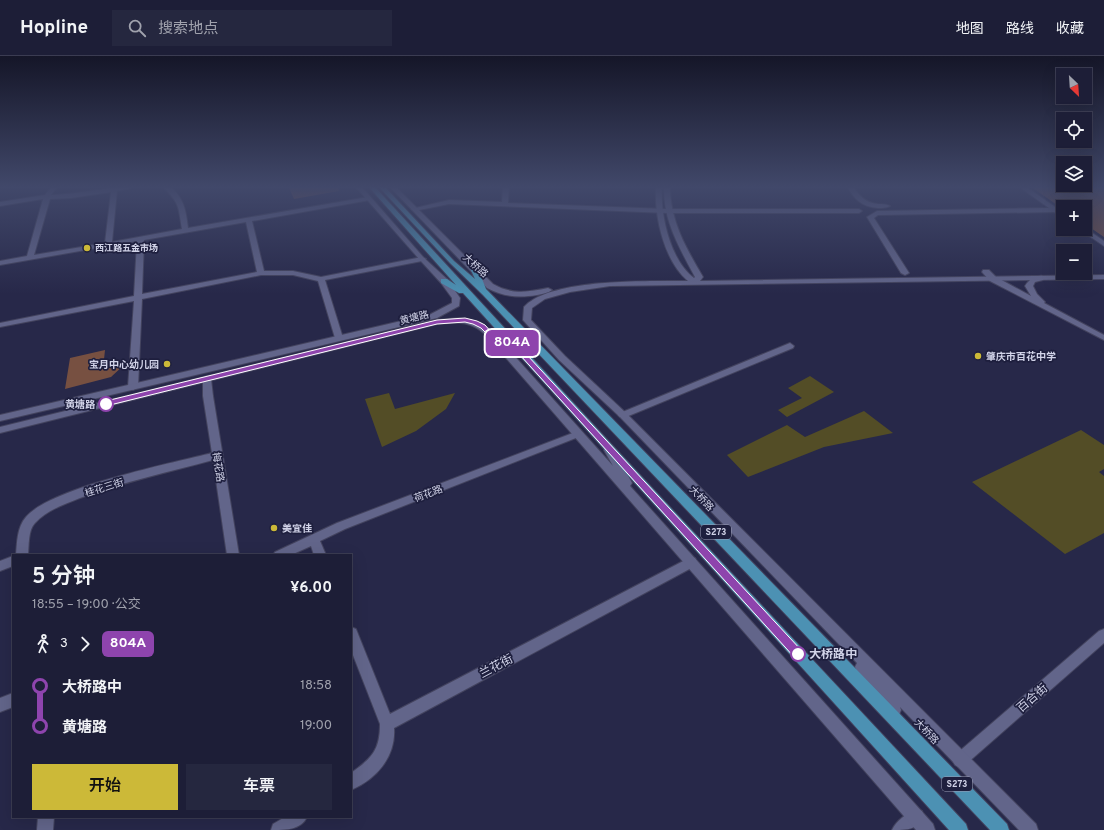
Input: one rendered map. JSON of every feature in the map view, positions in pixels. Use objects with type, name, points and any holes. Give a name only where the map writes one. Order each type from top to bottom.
[{"type":"main road","name":"S273","points":[[404,222],[608,448],[960,830]]},
{"type":"main road","name":"大桥路","points":[[415,222],[452,262],[486,293],[1001,830]]},
{"type":"main road","points":[[474,268],[486,293]]},
{"type":"main road","points":[[444,281],[472,298]]},
{"type":"street","points":[[30,258],[41,222]]},
{"type":"street","points":[[108,244],[110,222]]},
{"type":"street","points":[[184,222],[185,231]]},
{"type":"street","points":[[0,263],[237,222]]},
{"type":"street","points":[[249,222],[261,273]]},
{"type":"street","points":[[389,222],[444,281],[456,298],[456,304],[436,319]]},
{"type":"street","points":[[427,222],[490,286],[500,292],[511,295],[527,295],[597,279],[685,277],[697,280],[1104,277]]},
{"type":"street","points":[[661,222],[664,235],[685,277]]},
{"type":"street","points":[[671,222],[697,280]]},
{"type":"street","points":[[873,222],[905,273]]},
{"type":"street","points":[[1092,236],[1104,244]]},
{"type":"street","points":[[133,387],[141,238]]},
{"type":"street","points":[[0,325],[261,273],[288,272],[321,279],[422,259]]},
{"type":"street","points":[[1092,270],[1104,270]]},
{"type":"street","points":[[1030,830],[840,638],[623,415],[562,358],[527,320],[528,307],[542,297],[594,285],[905,273],[1056,271]]},
{"type":"street","points":[[986,272],[992,279],[1104,338]]},
{"type":"street","points":[[1040,278],[1032,282],[1029,286],[1034,295],[1045,307]]},
{"type":"street","points":[[321,279],[339,338]]},
{"type":"street","points":[[436,319],[465,320],[475,322],[483,326],[927,830]]},
{"type":"street","name":"黄塘路","points":[[0,418],[339,338],[436,319]]},
{"type":"street","name":"黄塘路","points":[[0,430],[207,379],[436,319]]},
{"type":"street","points":[[518,327],[562,358]]},
{"type":"street","points":[[490,334],[512,343]]},
{"type":"street","points":[[623,415],[790,346]]},
{"type":"street","name":"梅花路","points":[[207,379],[233,554]]},
{"type":"street","name":"荷花路","points":[[281,554],[348,523],[578,434]]},
{"type":"street","points":[[608,448],[634,498]]},
{"type":"street","name":"桂花三街","points":[[22,554],[23,536],[30,520],[40,511],[59,502],[95,489],[218,456]]},
{"type":"street","points":[[314,539],[320,554]]},
{"type":"street","points":[[0,566],[12,561]]},
{"type":"street","name":"兰花街","points":[[387,724],[691,562]]},
{"type":"street","name":"百合街","points":[[960,760],[1104,635]]},
{"type":"street","points":[[352,636],[387,724],[388,737],[386,748],[381,759],[352,781]]},
{"type":"street","points":[[840,638],[914,738]]},
{"type":"street","points":[[0,706],[12,700]]},
{"type":"street","points":[[900,830],[916,817]]},
{"type":"street","points":[[45,830],[46,818]]},
{"type":"street","points":[[279,830],[297,818]]},
{"type":"shaded area","points":[[810,376],[834,392],[787,417],[778,410],[802,398],[788,388]]},
{"type":"shaded area","points":[[389,393],[395,409],[455,393],[446,409],[416,431],[382,447],[365,399]]},
{"type":"shaded area","points":[[864,411],[893,433],[824,447],[748,477],[727,455],[787,425],[805,437]]},
{"type":"shaded area","points":[[1081,430],[1104,445],[1104,469],[1099,472],[1104,476],[1104,533],[1065,554],[972,482]]},
{"type":"building","points":[[1092,222],[1104,222],[1104,237],[1092,229]]},
{"type":"building","points":[[105,350],[103,369],[125,364],[111,377],[65,389],[70,358]]},
{"type":"bus line","name":"804A","points":[[106,404],[437,322],[465,320],[475,322],[483,326],[490,334],[512,343],[798,654]]},
{"type":"place","name":"西江路五金市场","points":[[87,248]]},
{"type":"place","name":"肇庆市百花中学","points":[[978,356]]},
{"type":"place","name":"宝月中心幼儿园","points":[[167,364]]},
{"type":"place","name":"黄塘路","points":[[106,404]]},
{"type":"place","name":"美宜佳","points":[[274,528]]},
{"type":"place","name":"大桥路中","points":[[798,654]]}]
